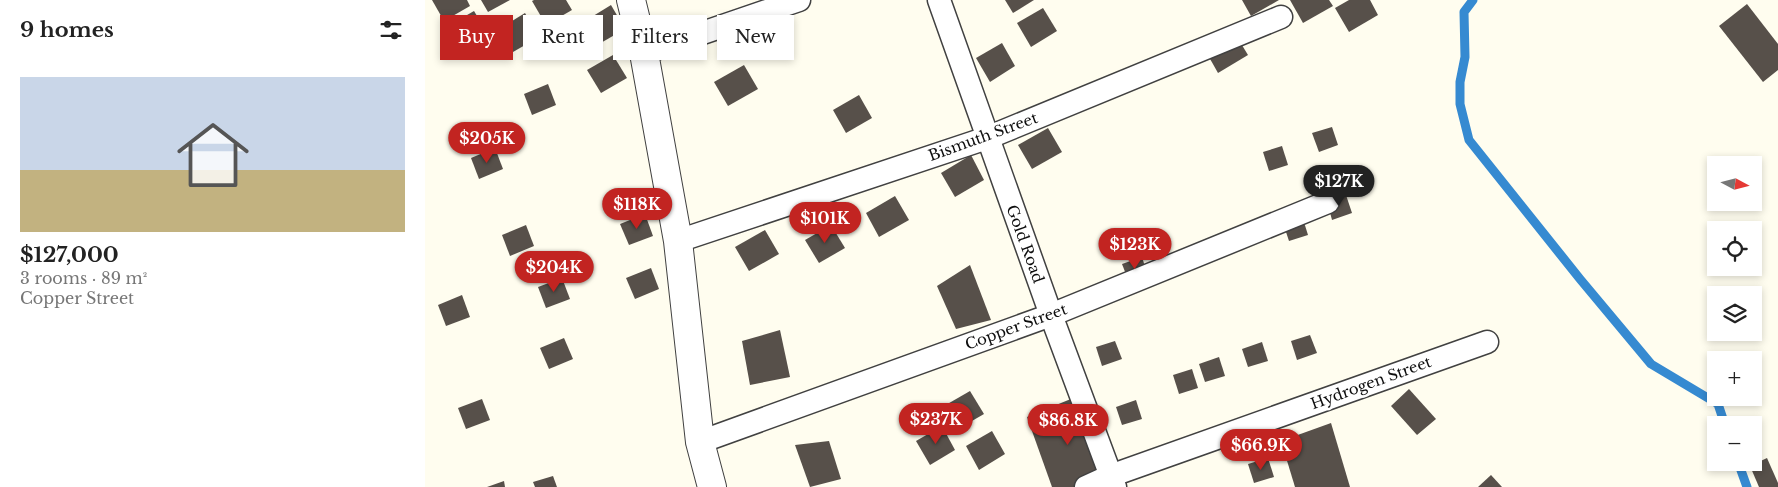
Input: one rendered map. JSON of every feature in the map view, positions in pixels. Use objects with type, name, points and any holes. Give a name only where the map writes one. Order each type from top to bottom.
[{"type":"street","points":[[631,0],[635,15]]},
{"type":"street","points":[[707,31],[799,0]]},
{"type":"street","name":"Gold Road","points":[[939,0],[987,138],[1112,481]]},
{"type":"street","name":"Bismuth Street","points":[[678,241],[987,138],[1281,17]]},
{"type":"street","points":[[645,60],[678,241],[700,442],[712,487]]},
{"type":"street","name":"Copper Street","points":[[700,442],[1051,315],[1328,202]]},
{"type":"street","name":"Hydrogen Street","points":[[1085,487],[1112,481],[1487,342]]},
{"type":"building","points":[[432,0],[467,0],[470,6],[454,15],[441,15]]},
{"type":"building","points":[[481,0],[510,0],[488,12]]},
{"type":"building","points":[[566,0],[572,10],[563,15],[540,15],[532,1]]},
{"type":"building","points":[[1005,0],[1034,0],[1013,13]]},
{"type":"building","points":[[1242,0],[1279,0],[1251,16]]},
{"type":"building","points":[[1290,0],[1329,0],[1333,6],[1303,23]]},
{"type":"building","points":[[1349,0],[1370,0],[1378,15],[1349,32],[1335,8]]},
{"type":"building","points":[[1747,4],[1778,44],[1778,70],[1763,82],[1719,26]]},
{"type":"building","points":[[611,5],[617,15],[613,15],[613,36],[603,42],[603,15],[595,15]]},
{"type":"building","points":[[1043,8],[1057,31],[1031,47],[1017,23]]},
{"type":"building","points":[[474,11],[476,15],[467,15]]},
{"type":"building","points":[[525,13],[526,15],[523,15],[523,46],[513,52],[513,20]]},
{"type":"building","points":[[1237,37],[1248,55],[1218,73],[1205,50]]},
{"type":"building","points":[[1002,43],[1015,66],[990,82],[976,58]]},
{"type":"building","points":[[613,55],[613,60],[616,60],[627,78],[601,93],[587,70]]},
{"type":"building","points":[[744,65],[758,89],[728,106],[714,82]]},
{"type":"building","points":[[548,84],[556,105],[532,115],[524,94]]},
{"type":"building","points":[[859,95],[872,118],[846,133],[833,110]]},
{"type":"building","points":[[1332,127],[1338,145],[1319,152],[1312,133]]},
{"type":"building","points":[[1048,128],[1062,152],[1032,169],[1018,145]]},
{"type":"building","points":[[1282,146],[1288,165],[1269,171],[1263,152]]},
{"type":"building","points":[[495,148],[503,169],[479,179],[471,158]]},
{"type":"building","points":[[971,155],[984,180],[955,197],[941,173]]},
{"type":"building","points":[[1346,195],[1352,213],[1332,220],[1327,201]]},
{"type":"building","points":[[895,196],[909,220],[879,237],[866,213]]},
{"type":"building","points":[[645,214],[653,236],[629,245],[620,224]]},
{"type":"building","points":[[1302,216],[1308,235],[1289,241],[1283,223]]},
{"type":"building","points":[[526,225],[534,246],[510,256],[502,235]]},
{"type":"building","points":[[831,225],[845,248],[819,263],[805,240]]},
{"type":"building","points":[[765,230],[779,254],[749,271],[735,247]]},
{"type":"building","points":[[1142,257],[1148,276],[1129,282],[1122,264]]},
{"type":"building","points":[[970,265],[991,320],[956,329],[937,286]]},
{"type":"building","points":[[651,268],[659,289],[635,299],[626,278]]},
{"type":"building","points":[[562,278],[570,299],[546,308],[538,287]]},
{"type":"building","points":[[462,295],[470,317],[446,326],[438,305]]},
{"type":"building","points":[[780,330],[790,377],[750,385],[742,341]]},
{"type":"building","points":[[1310,335],[1317,353],[1297,360],[1291,341]]},
{"type":"building","points":[[564,338],[573,359],[549,369],[540,348]]},
{"type":"building","points":[[1115,341],[1122,359],[1102,366],[1096,347]]},
{"type":"building","points":[[1262,342],[1268,361],[1248,367],[1242,349]]},
{"type":"building","points":[[1219,357],[1225,376],[1205,382],[1199,364]]},
{"type":"building","points":[[1192,369],[1198,388],[1179,394],[1173,375]]},
{"type":"building","points":[[1409,389],[1436,419],[1417,435],[1391,406]]},
{"type":"building","points":[[970,391],[984,414],[958,429],[944,406]]},
{"type":"building","points":[[1078,396],[1110,476],[1082,487],[1052,487],[1027,417]]},
{"type":"building","points":[[482,399],[490,420],[466,429],[458,408]]},
{"type":"building","points":[[1136,400],[1142,419],[1122,425],[1116,407]]},
{"type":"building","points":[[1331,423],[1350,487],[1295,487],[1281,441]]},
{"type":"building","points":[[942,426],[955,450],[930,465],[916,441]]},
{"type":"building","points":[[992,431],[1005,454],[979,470],[966,446]]},
{"type":"building","points":[[829,441],[841,479],[810,487],[795,445]]},
{"type":"building","points":[[1268,458],[1274,477],[1254,483],[1248,464]]},
{"type":"building","points":[[1767,458],[1778,487],[1759,487],[1752,471],[1762,471],[1762,460]]},
{"type":"building","points":[[1491,475],[1502,487],[1478,487]]},
{"type":"building","points":[[553,476],[557,487],[535,487],[533,482]]},
{"type":"building","points":[[504,481],[505,487],[487,487]]},
{"type":"waterway","points":[[1473,0],[1464,12],[1465,57],[1460,82],[1460,104],[1469,140],[1580,279],[1651,364],[1718,404],[1722,416]]},
{"type":"waterway","points":[[1741,471],[1747,487]]}]
